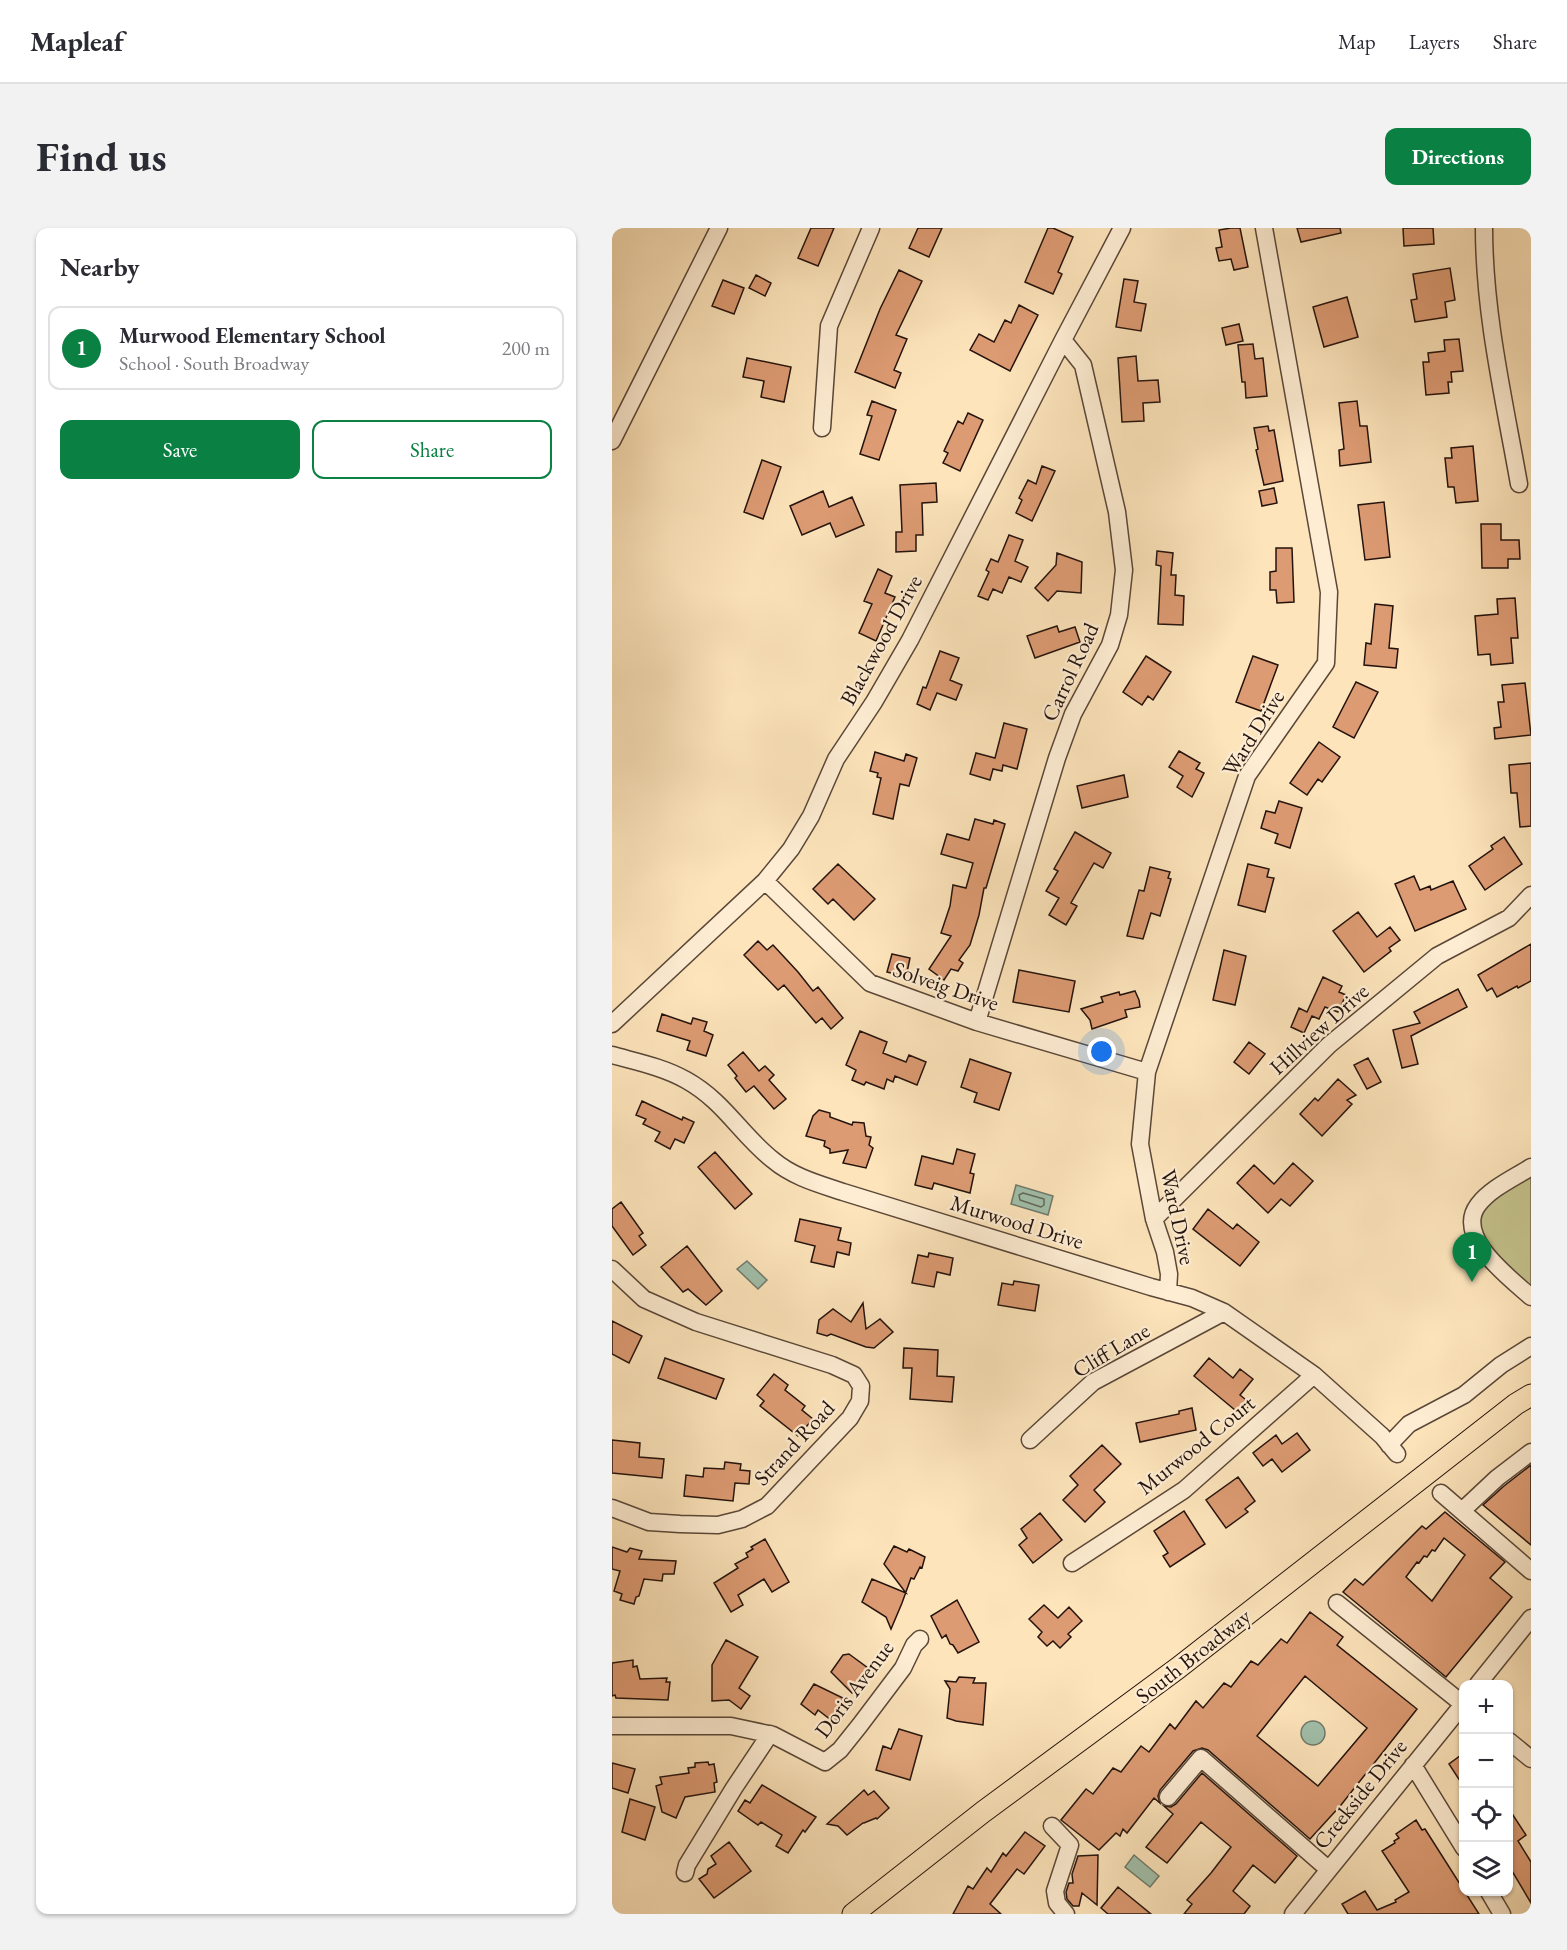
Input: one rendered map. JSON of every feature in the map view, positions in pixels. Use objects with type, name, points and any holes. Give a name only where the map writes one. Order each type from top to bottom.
[{"type":"main road","name":"South Broadway","points":[[853,1914],[983,1812],[1178,1668],[1426,1473],[1531,1395]]},
{"type":"street","points":[[613,435],[718,228]]},
{"type":"street","points":[[822,428],[829,326],[871,228]]},
{"type":"street","name":"Blackwood Drive","points":[[612,1024],[765,881],[791,849],[806,824],[836,759],[874,702],[910,640],[1122,228]]},
{"type":"street","name":"Ward Drive","points":[[1168,1292],[1169,1274],[1165,1252],[1154,1219],[1140,1144],[1147,1072],[1247,776],[1326,663],[1329,592],[1264,228]]},
{"type":"street","points":[[1484,228],[1484,257],[1493,337],[1519,484]]},
{"type":"street","name":"Carrol Road","points":[[977,1022],[1061,747],[1073,714],[1110,645],[1119,615],[1124,570],[1117,513],[1083,365],[1063,340]]},
{"type":"street","name":"Solveig Drive","points":[[765,881],[870,983],[977,1022],[1147,1072]]},
{"type":"street","name":"Hillview Drive","points":[[1154,1219],[1329,1046],[1437,956],[1509,918],[1531,895]]},
{"type":"street","name":"Murwood Drive","points":[[612,1055],[662,1069],[686,1080],[725,1109],[749,1138],[773,1161],[796,1175],[843,1192],[1191,1298],[1224,1312],[1314,1375],[1382,1436],[1393,1450],[1409,1424],[1464,1395],[1501,1365],[1531,1346]]},
{"type":"street","points":[[1531,1167],[1488,1195],[1475,1211],[1472,1221],[1476,1242],[1531,1297]]},
{"type":"street","name":"Strand Road","points":[[612,1269],[644,1299],[696,1322],[832,1365],[854,1375],[861,1386],[860,1401],[850,1418],[767,1506],[742,1519],[718,1525],[649,1522],[612,1508]]},
{"type":"street","name":"Cliff Lane","points":[[1030,1440],[1093,1382],[1224,1312]]},
{"type":"street","name":"Murwood Court","points":[[1072,1563],[1185,1490],[1314,1375]]},
{"type":"street","points":[[1453,1500],[1497,1478],[1531,1452]]},
{"type":"street","points":[[1453,1500],[1531,1562]]},
{"type":"street","points":[[1453,1500],[1531,1570]]},
{"type":"street","points":[[1337,1603],[1459,1701]]},
{"type":"street","points":[[1481,1680],[1531,1618]]},
{"type":"street","name":"Doris Avenue","points":[[612,1726],[731,1726],[770,1734],[825,1762],[840,1750],[860,1725],[903,1668],[914,1645],[920,1639]]},
{"type":"street","name":"Creekside Drive","points":[[1293,1914],[1459,1709]]},
{"type":"street","points":[[685,1873],[687,1865],[770,1734]]},
{"type":"street","points":[[1513,1744],[1531,1759]]},
{"type":"street","points":[[1168,1797],[1201,1758],[1328,1869]]},
{"type":"street","points":[[1413,1765],[1460,1842]]},
{"type":"street","points":[[1052,1826],[1070,1845],[1054,1891],[1057,1903],[1066,1914]]},
{"type":"street","points":[[1491,1896],[1502,1914]]},
{"type":"shaded area","points":[[1531,1171],[1531,1294],[1479,1247],[1477,1210]]},
{"type":"water","points":[[1016,1185],[1053,1196],[1048,1215],[1011,1204]]},
{"type":"water","points":[[747,1261],[767,1280],[758,1289],[737,1269]]},
{"type":"water","points":[[1313,1721],[1318,1722],[1324,1728],[1324,1738],[1318,1744],[1313,1745],[1308,1744],[1302,1738],[1301,1733],[1302,1728],[1308,1722]]},
{"type":"water","points":[[1134,1855],[1159,1876],[1150,1887],[1125,1867]]},
{"type":"building","points":[[811,228],[834,228],[818,266],[798,258]]},
{"type":"building","points":[[918,228],[942,228],[929,257],[909,248]]},
{"type":"building","points":[[1048,228],[1073,237],[1058,272],[1062,274],[1053,294],[1025,282]]},
{"type":"building","points":[[1240,228],[1248,267],[1234,270],[1231,259],[1219,261],[1216,248],[1222,247],[1219,230]]},
{"type":"building","points":[[1297,228],[1340,228],[1341,233],[1301,242]]},
{"type":"building","points":[[1403,228],[1433,228],[1434,244],[1404,246]]},
{"type":"building","points":[[1450,268],[1455,300],[1445,302],[1447,317],[1415,322],[1411,300],[1417,299],[1413,274]]},
{"type":"building","points":[[899,270],[922,281],[896,335],[907,339],[894,370],[901,373],[895,388],[855,372],[880,309]]},
{"type":"building","points":[[756,275],[771,283],[765,296],[749,288]]},
{"type":"building","points":[[1124,279],[1138,281],[1134,302],[1146,304],[1141,331],[1116,327]]},
{"type":"building","points":[[723,280],[744,288],[734,314],[712,306]]},
{"type":"building","points":[[1347,297],[1358,337],[1324,347],[1313,307]]},
{"type":"building","points":[[1019,305],[1038,315],[1010,371],[970,350],[979,334],[994,342],[1005,320],[1011,323]]},
{"type":"building","points":[[1239,324],[1243,341],[1226,345],[1222,328]]},
{"type":"building","points":[[1459,339],[1463,371],[1451,372],[1452,382],[1448,382],[1449,393],[1426,395],[1423,362],[1429,362],[1428,353],[1445,351],[1444,340]]},
{"type":"building","points":[[1253,344],[1255,359],[1263,358],[1267,396],[1246,398],[1238,345]]},
{"type":"building","points":[[1136,356],[1138,381],[1158,380],[1160,402],[1143,403],[1144,421],[1122,422],[1118,358]]},
{"type":"building","points":[[747,358],[791,367],[784,402],[761,397],[764,381],[743,377]]},
{"type":"building","points":[[872,401],[896,410],[879,460],[860,454],[872,416],[867,415]]},
{"type":"building","points":[[1357,401],[1360,426],[1367,426],[1371,462],[1340,466],[1339,450],[1344,449],[1339,403]]},
{"type":"building","points":[[968,413],[983,420],[960,471],[943,463],[948,453],[944,451],[958,421],[963,424]]},
{"type":"building","points":[[1268,426],[1269,431],[1274,430],[1283,481],[1264,485],[1256,450],[1258,449],[1254,428]]},
{"type":"building","points":[[1473,446],[1478,501],[1456,503],[1454,487],[1448,487],[1445,458],[1452,458],[1451,448]]},
{"type":"building","points":[[762,460],[781,467],[763,519],[744,512]]},
{"type":"building","points":[[1042,466],[1055,471],[1032,521],[1016,513],[1022,500],[1019,498],[1028,480],[1036,484]]},
{"type":"building","points":[[936,483],[937,502],[922,503],[923,535],[916,535],[916,551],[896,552],[896,532],[902,532],[900,485]]},
{"type":"building","points":[[1274,488],[1277,503],[1262,506],[1259,491]]},
{"type":"building","points":[[823,491],[829,507],[852,497],[864,525],[836,537],[830,523],[802,535],[790,506]]},
{"type":"building","points":[[1384,502],[1390,557],[1365,560],[1358,505]]},
{"type":"building","points":[[1481,524],[1501,524],[1501,540],[1519,540],[1520,559],[1508,559],[1508,568],[1482,568]]},
{"type":"building","points":[[1009,535],[1023,540],[1015,561],[1028,567],[1021,582],[1009,577],[1002,593],[993,589],[988,600],[978,596],[989,572],[986,570],[991,559],[998,562]]},
{"type":"building","points":[[1276,548],[1292,548],[1294,602],[1277,603],[1276,590],[1270,590],[1270,572],[1276,571]]},
{"type":"building","points":[[1157,551],[1173,553],[1171,575],[1176,575],[1175,595],[1184,596],[1183,625],[1158,624],[1161,566],[1156,565]]},
{"type":"building","points":[[1057,553],[1082,562],[1081,593],[1057,591],[1048,601],[1035,588],[1056,565]]},
{"type":"building","points":[[878,569],[892,576],[885,593],[895,597],[876,641],[859,633],[872,604],[864,601]]},
{"type":"building","points":[[1515,598],[1518,638],[1511,638],[1513,663],[1491,665],[1490,654],[1478,655],[1475,616],[1498,614],[1497,599]]},
{"type":"building","points":[[1375,604],[1393,606],[1389,648],[1398,649],[1396,668],[1364,665],[1366,643],[1371,644]]},
{"type":"building","points":[[1057,626],[1059,632],[1075,627],[1080,642],[1035,658],[1027,636]]},
{"type":"building","points":[[940,651],[959,658],[950,680],[962,685],[956,700],[937,693],[930,710],[917,704],[923,687],[926,688]]},
{"type":"building","points":[[1146,656],[1171,672],[1153,700],[1148,696],[1142,705],[1123,692]]},
{"type":"building","points":[[1253,656],[1278,665],[1261,711],[1236,702]]},
{"type":"building","points":[[1356,682],[1378,692],[1354,738],[1333,727]]},
{"type":"building","points":[[1525,683],[1531,735],[1495,739],[1494,728],[1501,727],[1498,702],[1504,702],[1502,685]]},
{"type":"building","points":[[1004,723],[1027,729],[1017,769],[1003,765],[1002,771],[993,769],[990,780],[970,774],[976,753],[995,758]]},
{"type":"building","points":[[1319,742],[1340,757],[1322,782],[1318,779],[1307,795],[1290,783]]},
{"type":"building","points":[[1179,751],[1200,763],[1196,769],[1204,773],[1192,797],[1177,787],[1183,776],[1169,767]]},
{"type":"building","points":[[875,752],[904,761],[906,754],[917,758],[909,786],[900,784],[893,819],[873,814],[881,778],[877,777],[878,773],[870,771]]},
{"type":"building","points":[[1531,763],[1531,826],[1520,827],[1517,793],[1511,793],[1509,765]]},
{"type":"building","points":[[1124,775],[1128,797],[1082,808],[1077,786]]},
{"type":"building","points":[[1279,801],[1302,808],[1290,848],[1275,843],[1278,834],[1261,828],[1266,811],[1275,813]]},
{"type":"building","points":[[975,819],[993,824],[994,820],[1005,824],[986,888],[984,888],[970,945],[959,960],[963,963],[958,971],[951,969],[944,980],[929,969],[951,936],[941,933],[950,906],[953,885],[966,888],[973,863],[941,854],[947,834],[969,840]]},
{"type":"building","points":[[1075,832],[1111,853],[1103,868],[1094,863],[1071,903],[1077,906],[1066,925],[1049,915],[1059,898],[1046,891],[1058,871],[1054,869]]},
{"type":"building","points":[[1504,837],[1522,864],[1485,890],[1469,866],[1493,849],[1491,846]]},
{"type":"building","points":[[838,864],[875,899],[854,920],[833,899],[828,904],[813,889]]},
{"type":"building","points":[[1248,864],[1269,869],[1267,877],[1274,878],[1265,912],[1238,905]]},
{"type":"building","points":[[1150,867],[1170,872],[1168,878],[1171,879],[1160,916],[1151,913],[1143,939],[1127,936],[1139,890],[1144,891]]},
{"type":"building","points":[[1414,876],[1420,890],[1430,886],[1431,890],[1453,881],[1466,909],[1415,931],[1395,884]]},
{"type":"building","points":[[1358,912],[1377,937],[1390,927],[1400,940],[1389,948],[1391,951],[1364,972],[1333,931]]},
{"type":"building","points":[[758,941],[767,950],[773,945],[813,991],[818,987],[843,1018],[831,1029],[822,1018],[816,1023],[784,985],[778,990],[744,955]]},
{"type":"building","points":[[1531,944],[1531,981],[1497,997],[1492,988],[1487,991],[1478,975]]},
{"type":"building","points":[[1224,950],[1246,956],[1235,1005],[1213,1000]]},
{"type":"building","points":[[892,954],[910,958],[906,977],[887,972]]},
{"type":"building","points":[[1019,970],[1075,981],[1069,1012],[1013,1002]]},
{"type":"building","points":[[1323,977],[1342,986],[1339,992],[1346,995],[1338,1012],[1325,1007],[1319,1019],[1312,1016],[1304,1033],[1291,1027],[1299,1008],[1307,1012]]},
{"type":"building","points":[[1458,989],[1467,1007],[1411,1036],[1418,1064],[1402,1068],[1393,1030],[1420,1023],[1414,1012]]},
{"type":"building","points":[[1135,991],[1140,1007],[1125,1010],[1127,1017],[1092,1029],[1090,1020],[1081,1009],[1103,1002],[1101,997]]},
{"type":"building","points":[[662,1014],[691,1024],[693,1018],[707,1022],[704,1031],[713,1035],[706,1056],[687,1050],[690,1041],[657,1031]]},
{"type":"building","points":[[860,1031],[887,1042],[883,1053],[906,1062],[909,1055],[926,1062],[917,1085],[895,1076],[893,1082],[887,1079],[884,1089],[866,1082],[864,1085],[852,1080],[856,1070],[846,1065]]},
{"type":"building","points":[[1249,1042],[1265,1054],[1249,1074],[1234,1062]]},
{"type":"building","points":[[743,1052],[759,1071],[765,1066],[774,1075],[769,1080],[786,1099],[774,1109],[754,1086],[746,1092],[735,1078],[737,1076],[728,1065]]},
{"type":"building","points":[[1368,1058],[1381,1082],[1367,1089],[1354,1065]]},
{"type":"building","points":[[970,1059],[1011,1073],[999,1110],[974,1102],[977,1093],[961,1087]]},
{"type":"building","points":[[1338,1079],[1356,1095],[1347,1100],[1352,1104],[1322,1136],[1300,1114],[1315,1098],[1318,1101]]},
{"type":"building","points":[[642,1101],[682,1120],[683,1117],[694,1122],[684,1143],[675,1139],[670,1149],[655,1141],[660,1132],[643,1124],[646,1119],[636,1115]]},
{"type":"building","points":[[819,1110],[830,1113],[830,1117],[852,1125],[853,1122],[864,1123],[866,1136],[871,1137],[869,1145],[873,1148],[866,1168],[843,1163],[848,1150],[830,1153],[830,1149],[824,1146],[825,1141],[806,1136],[813,1116]]},
{"type":"building","points":[[957,1149],[975,1154],[970,1173],[974,1174],[970,1193],[934,1183],[932,1189],[915,1185],[922,1156],[953,1164]]},
{"type":"building","points":[[715,1152],[752,1194],[735,1209],[698,1167]]},
{"type":"building","points":[[1293,1163],[1313,1181],[1290,1206],[1281,1199],[1268,1213],[1237,1183],[1254,1165],[1274,1184]]},
{"type":"building","points":[[621,1202],[643,1233],[639,1236],[646,1245],[633,1255],[612,1226],[612,1209]]},
{"type":"building","points":[[1208,1209],[1233,1229],[1237,1224],[1259,1242],[1240,1266],[1193,1229]]},
{"type":"building","points":[[800,1219],[841,1228],[838,1240],[851,1243],[849,1255],[837,1252],[834,1267],[811,1262],[815,1246],[795,1241]]},
{"type":"building","points":[[687,1246],[722,1291],[706,1305],[688,1289],[683,1292],[661,1267]]},
{"type":"building","points":[[929,1253],[953,1258],[950,1275],[937,1272],[934,1287],[912,1283],[918,1255],[928,1257]]},
{"type":"building","points":[[1014,1281],[1039,1285],[1035,1311],[998,1305],[1002,1283],[1013,1285]]},
{"type":"building","points":[[863,1303],[866,1329],[880,1319],[893,1332],[874,1348],[831,1334],[827,1336],[817,1333],[819,1320],[833,1309],[851,1322]]},
{"type":"building","points":[[612,1321],[642,1336],[629,1363],[612,1354]]},
{"type":"building","points":[[904,1348],[938,1350],[937,1376],[954,1377],[952,1402],[910,1399],[912,1368],[903,1368]]},
{"type":"building","points":[[665,1358],[724,1379],[716,1399],[658,1378]]},
{"type":"building","points":[[1209,1358],[1233,1378],[1240,1369],[1253,1379],[1240,1395],[1251,1404],[1241,1415],[1194,1376]]},
{"type":"building","points":[[774,1374],[788,1385],[785,1390],[805,1406],[802,1410],[813,1419],[798,1436],[760,1406],[764,1401],[757,1395]]},
{"type":"building","points":[[1192,1408],[1196,1430],[1140,1442],[1136,1423],[1179,1414],[1179,1411]]},
{"type":"building","points":[[1297,1433],[1310,1450],[1282,1472],[1272,1459],[1263,1466],[1253,1453],[1276,1435],[1282,1444]]},
{"type":"building","points":[[612,1440],[640,1443],[639,1457],[664,1459],[662,1478],[612,1473]]},
{"type":"building","points":[[1102,1445],[1121,1464],[1094,1490],[1105,1502],[1085,1522],[1063,1500],[1078,1485],[1070,1476]]},
{"type":"building","points":[[725,1462],[741,1464],[740,1470],[750,1471],[749,1484],[735,1483],[733,1501],[684,1496],[686,1475],[703,1477],[704,1468],[724,1469]]},
{"type":"building","points":[[1531,1465],[1531,1545],[1483,1505]]},
{"type":"building","points":[[1238,1477],[1255,1501],[1245,1509],[1248,1512],[1226,1528],[1206,1500]]},
{"type":"building","points":[[1184,1511],[1205,1544],[1170,1567],[1163,1556],[1168,1553],[1154,1531]]},
{"type":"building","points":[[1445,1512],[1505,1562],[1490,1578],[1512,1597],[1446,1677],[1343,1592],[1355,1579],[1363,1585],[1422,1526],[1426,1529]],"holes":[[[1444,1538],[1465,1555],[1432,1601],[1406,1577],[1417,1562],[1419,1563],[1424,1556],[1427,1557],[1432,1550],[1435,1551]]]},
{"type":"building","points":[[1040,1513],[1062,1540],[1033,1563],[1019,1545],[1027,1538],[1021,1529]]},
{"type":"building","points":[[765,1539],[789,1582],[772,1592],[764,1579],[738,1595],[743,1605],[731,1612],[714,1583],[738,1568],[735,1564],[748,1557],[746,1553],[753,1549],[751,1547]]},
{"type":"building","points":[[894,1546],[907,1552],[909,1549],[925,1557],[922,1568],[920,1567],[914,1579],[911,1578],[906,1593],[884,1564]]},
{"type":"building","points":[[612,1547],[627,1552],[630,1548],[642,1551],[639,1559],[676,1561],[674,1574],[663,1574],[662,1581],[644,1579],[634,1604],[620,1600],[622,1594],[614,1591],[620,1571],[612,1569]]},
{"type":"building","points":[[872,1579],[906,1593],[891,1629],[886,1617],[862,1602]]},
{"type":"building","points":[[957,1600],[979,1642],[958,1653],[946,1635],[942,1638],[931,1616]]},
{"type":"building","points":[[1044,1605],[1058,1618],[1069,1607],[1082,1621],[1068,1634],[1071,1637],[1060,1648],[1053,1641],[1047,1646],[1038,1637],[1042,1632],[1029,1619]]},
{"type":"building","points":[[1310,1612],[1343,1637],[1337,1645],[1417,1709],[1341,1805],[1310,1839],[1208,1750],[1202,1748],[1193,1751],[1160,1790],[1158,1796],[1160,1803],[1154,1798],[1127,1833],[1123,1829],[1120,1836],[1116,1833],[1099,1850],[1061,1820],[1086,1789],[1093,1794],[1113,1768],[1121,1772],[1141,1746],[1149,1752],[1170,1724],[1175,1729],[1196,1701],[1203,1708],[1224,1683],[1231,1687],[1251,1661],[1258,1665],[1281,1639],[1287,1643]],"holes":[[[1305,1676],[1367,1728],[1318,1786],[1257,1736]]]},
{"type":"building","points":[[726,1640],[758,1657],[739,1688],[750,1696],[741,1709],[729,1700],[712,1701],[712,1665]]},
{"type":"building","points":[[849,1654],[872,1671],[852,1693],[831,1672],[843,1655]]},
{"type":"building","points":[[633,1660],[633,1667],[637,1666],[640,1679],[667,1678],[666,1682],[670,1682],[668,1700],[612,1696],[612,1663]]},
{"type":"building","points":[[959,1677],[975,1678],[973,1683],[986,1683],[983,1725],[947,1718],[950,1689],[945,1681],[956,1682]]},
{"type":"building","points":[[814,1684],[847,1700],[838,1712],[835,1723],[818,1710],[815,1715],[801,1704]]},
{"type":"building","points":[[899,1729],[922,1736],[910,1780],[876,1770],[883,1746],[891,1749]]},
{"type":"building","points":[[1459,1757],[1459,1779],[1449,1764]]},
{"type":"building","points":[[708,1762],[709,1765],[714,1764],[717,1782],[714,1783],[715,1792],[685,1797],[676,1818],[662,1812],[656,1786],[662,1784],[660,1777],[689,1773],[688,1768],[695,1767],[695,1763]]},
{"type":"building","points":[[612,1763],[635,1769],[628,1793],[612,1788]]},
{"type":"building","points":[[1202,1773],[1297,1856],[1275,1883],[1253,1865],[1233,1891],[1250,1906],[1244,1914],[1184,1914],[1192,1904],[1187,1900],[1231,1847],[1201,1822],[1167,1863],[1146,1847],[1173,1814],[1164,1806],[1171,1807],[1176,1804]]},
{"type":"building","points":[[762,1785],[816,1817],[805,1832],[803,1830],[788,1853],[776,1846],[782,1835],[761,1822],[758,1825],[738,1811],[745,1800],[750,1803]]},
{"type":"building","points":[[864,1790],[868,1795],[874,1791],[889,1808],[877,1819],[863,1823],[847,1835],[838,1826],[827,1824]]},
{"type":"building","points":[[630,1799],[655,1807],[645,1840],[622,1832]]},
{"type":"building","points":[[1513,1815],[1526,1835],[1518,1841],[1531,1862],[1531,1903],[1513,1873]]},
{"type":"building","points":[[1416,1820],[1422,1830],[1425,1829],[1459,1883],[1459,1896],[1468,1896],[1479,1914],[1348,1914],[1342,1904],[1365,1891],[1377,1910],[1396,1902],[1395,1900],[1409,1892],[1382,1851],[1395,1843],[1394,1841],[1399,1838],[1396,1834]]},
{"type":"building","points":[[1025,1832],[1045,1846],[1024,1874],[1017,1869],[990,1904],[1001,1914],[953,1914],[968,1886],[973,1889],[987,1868],[991,1872],[1003,1853],[1006,1856]]},
{"type":"building","points":[[729,1842],[751,1871],[714,1898],[699,1879],[716,1864],[711,1856]]},
{"type":"building","points":[[1098,1855],[1097,1905],[1082,1893],[1079,1906],[1073,1906],[1067,1899],[1066,1892],[1069,1883],[1073,1883],[1072,1874],[1078,1856]]},
{"type":"building","points":[[1118,1887],[1151,1914],[1108,1914],[1101,1908]]},
{"type":"place","name":"Murwood Elementary School","points":[[1472,1282]]}]
